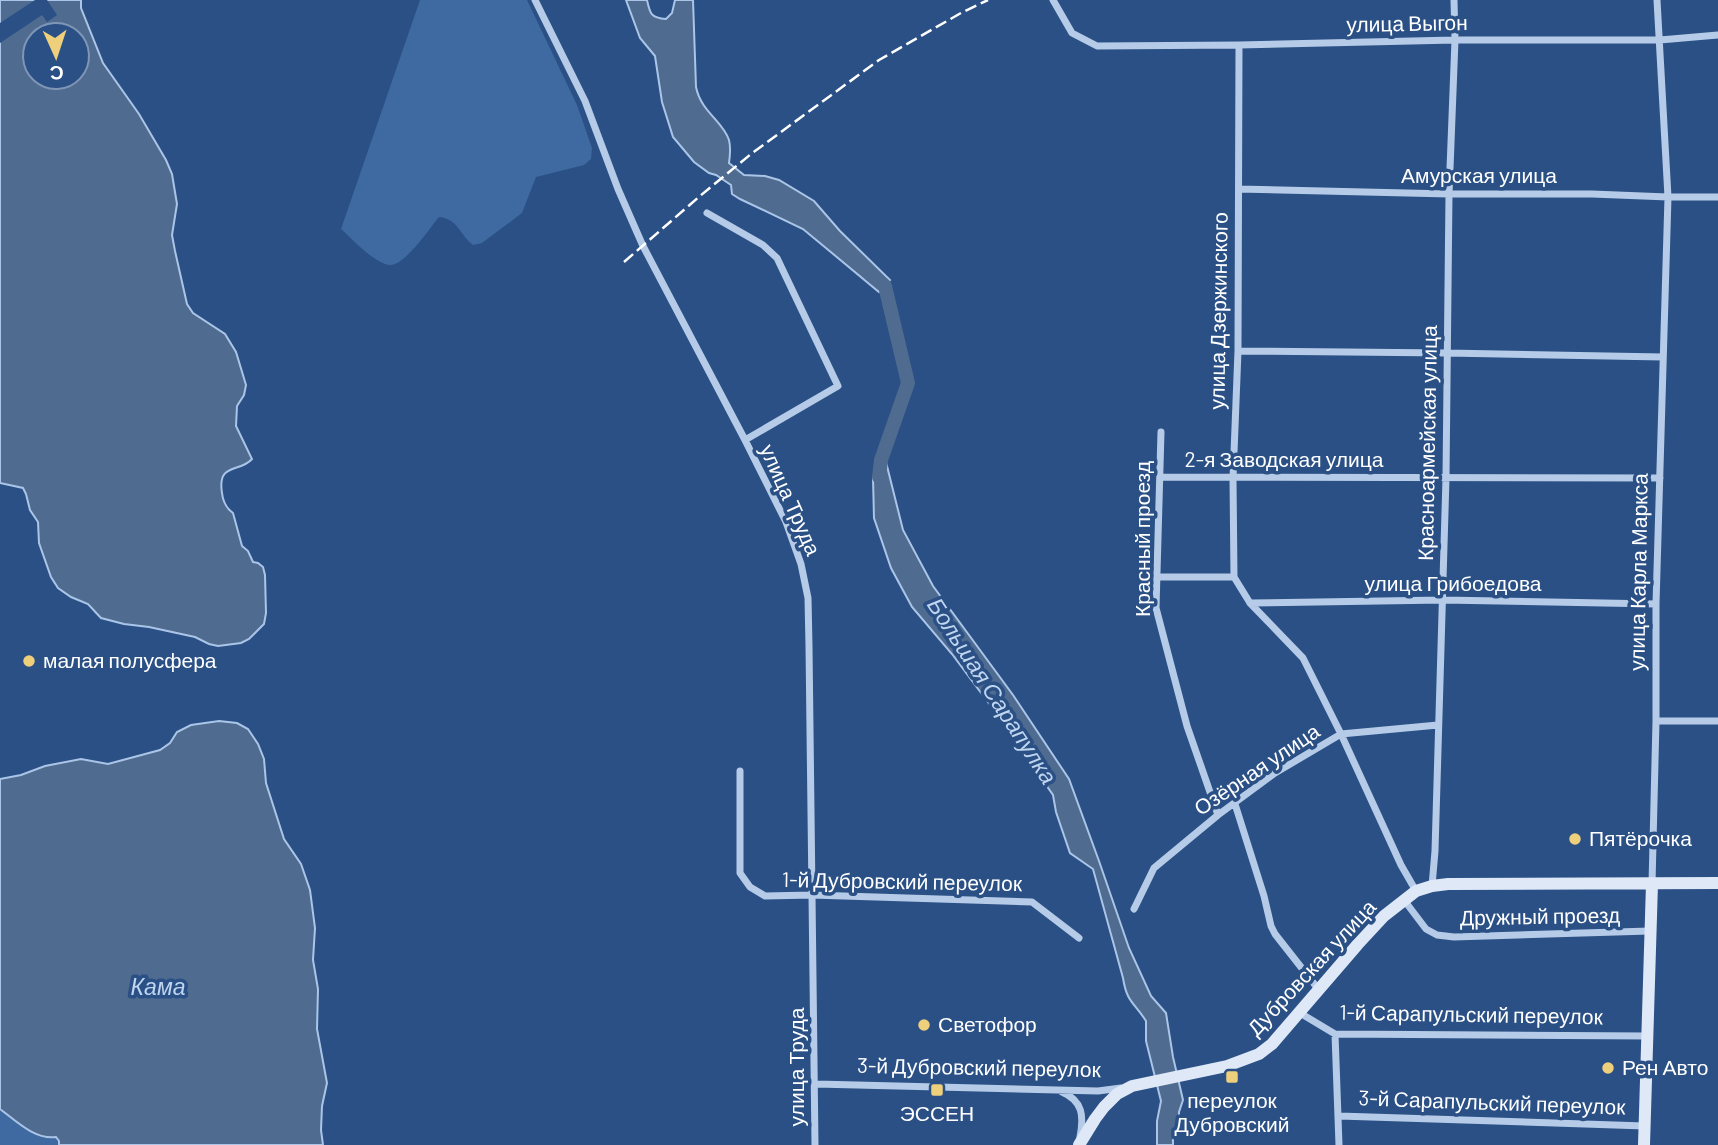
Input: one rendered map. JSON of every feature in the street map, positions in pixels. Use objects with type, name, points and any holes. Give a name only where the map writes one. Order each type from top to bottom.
[{"type":"main road","name":"Дубровская улица","points":[[1136,1085],[1227,1066],[1259,1054],[1272,1044],[1300,1013],[1357,944],[1384,916],[1416,891],[1448,884],[1718,883]]},
{"type":"main road","name":"улица Карла Маркса","points":[[1644,1145],[1652,884]]},
{"type":"main road","points":[[1079,1143],[1104,1107],[1117,1094],[1136,1085]]},
{"type":"street","name":"улица Труда","points":[[535,0],[585,101],[643,246],[745,440],[786,522],[802,564],[808,598],[815,1145]]},
{"type":"street","name":"улица Выгон","points":[[1053,0],[1072,33],[1097,46],[1239,46],[1455,40],[1660,40],[1718,35]]},
{"type":"street","name":"Красноармейская улица","points":[[1432,886],[1443,600],[1454,0]]},
{"type":"street","name":"улица Карла Маркса","points":[[1652,884],[1662,357],[1668,197],[1657,0]]},
{"type":"street","name":"улица Дзержинского","points":[[1234,577],[1239,46]]},
{"type":"street","name":"Амурская улица","points":[[1239,189],[1718,197]]},
{"type":"street","points":[[707,213],[763,245],[777,258],[838,386],[745,440]]},
{"type":"street","points":[[1238,352],[1662,357]]},
{"type":"street","name":"Красный проезд","points":[[1161,432],[1156,608],[1187,726],[1218,815]]},
{"type":"street","name":"2-я Заводская улица","points":[[1160,477],[1660,478]]},
{"type":"street","points":[[1158,577],[1234,577],[1250,603],[1303,658],[1401,865],[1416,891]]},
{"type":"street","name":"улица Грибоедова","points":[[1250,603],[1443,600],[1657,604]]},
{"type":"street","points":[[1656,721],[1718,721]]},
{"type":"street","name":"Озёрная улица","points":[[1134,909],[1154,868],[1218,815],[1275,773],[1341,734],[1438,725]]},
{"type":"street","name":"1-й Дубровский переулок","points":[[740,771],[740,873],[750,887],[765,896],[1032,902],[1079,938]]},
{"type":"street","points":[[1235,804],[1264,896],[1270,926],[1319,990]]},
{"type":"street","name":"Дружный проезд","points":[[1405,900],[1426,929],[1437,935],[1454,937],[1650,931]]},
{"type":"street","name":"1-й Сарапульский переулок","points":[[1300,1013],[1335,1034],[1647,1036]]},
{"type":"street","points":[[1335,1034],[1339,1145]]},
{"type":"street","name":"3-й Дубровский переулок","points":[[816,1084],[1098,1091],[1136,1085]]},
{"type":"street","points":[[1054,1090],[1066,1093],[1080,1108],[1083,1122],[1079,1143]]},
{"type":"street","name":"3-й Сарапульский переулок","points":[[1339,1116],[1645,1126]]},
{"type":"shaded area","points":[[420,0],[527,0],[577,105],[592,148],[591,159],[584,165],[536,177],[522,213],[482,243],[473,245],[455,224],[439,217],[409,254],[389,265],[370,255],[341,229]]},
{"type":"shaded area","points":[[0,1109],[38,1135],[56,1137],[59,1145],[0,1145]]},
{"type":"water","points":[[0,0],[81,0],[86,21],[21,21],[21,91],[91,91],[91,33],[103,63],[139,114],[166,160],[172,174],[177,204],[172,235],[187,304],[193,313],[225,334],[236,352],[246,385],[244,395],[237,406],[236,426],[252,459],[226,472],[221,483],[223,499],[233,513],[242,546],[248,551],[253,562],[263,567],[266,613],[264,624],[241,643],[218,646],[195,637],[101,618],[88,604],[58,588],[51,577],[39,543],[38,522],[30,510],[23,488],[0,483]]},
{"type":"water","points":[[626,0],[647,0],[652,14],[666,19],[672,13],[675,0],[693,0],[696,87],[702,103],[726,133],[730,149],[729,163],[744,175],[779,180],[814,201],[890,280],[879,292],[803,229],[740,199],[732,194],[731,185],[694,162],[673,137],[662,102],[655,56],[640,38]]},
{"type":"water","points":[[879,459],[886,462],[903,530],[933,586],[1013,695],[1069,779],[1129,948],[1151,996],[1166,1013],[1183,1100],[1173,1145],[1157,1145],[1157,1121],[1161,1101],[1146,1041],[1146,1021],[1127,993],[1093,869],[1070,853],[1053,795],[952,654],[912,607],[891,568],[874,518],[873,478]]},
{"type":"water","name":"Кама","points":[[219,721],[237,723],[248,729],[258,744],[264,759],[266,783],[284,839],[301,864],[310,890],[315,928],[313,960],[318,989],[317,1029],[327,1083],[322,1106],[323,1145],[59,1145],[56,1137],[33,1133],[0,1109],[0,779],[81,759],[108,764],[160,750],[170,743],[177,732],[191,725]]},
{"type":"pier","points":[[35,0],[47,0],[57,15],[48,21],[42,15],[33,21],[21,21],[21,29],[0,43],[0,23]]},
{"type":"waterway","name":"Большая Сарапулка","points":[[870,274],[885,286],[908,383],[881,460],[879,477]]},
{"type":"railway","points":[[624,262],[751,154],[879,60],[988,0]]},
{"type":"place","name":"малая полусфера","points":[[29,661]]},
{"type":"place","name":"Пятёрочка","points":[[1575,839]]},
{"type":"place","name":"Светофор","points":[[924,1025]]},
{"type":"place","name":"Рен Авто","points":[[1608,1068]]},
{"type":"place","name":"переулок Дубровский","points":[[1232,1077]]},
{"type":"place","name":"ЭССЕН","points":[[937,1090]]}]
